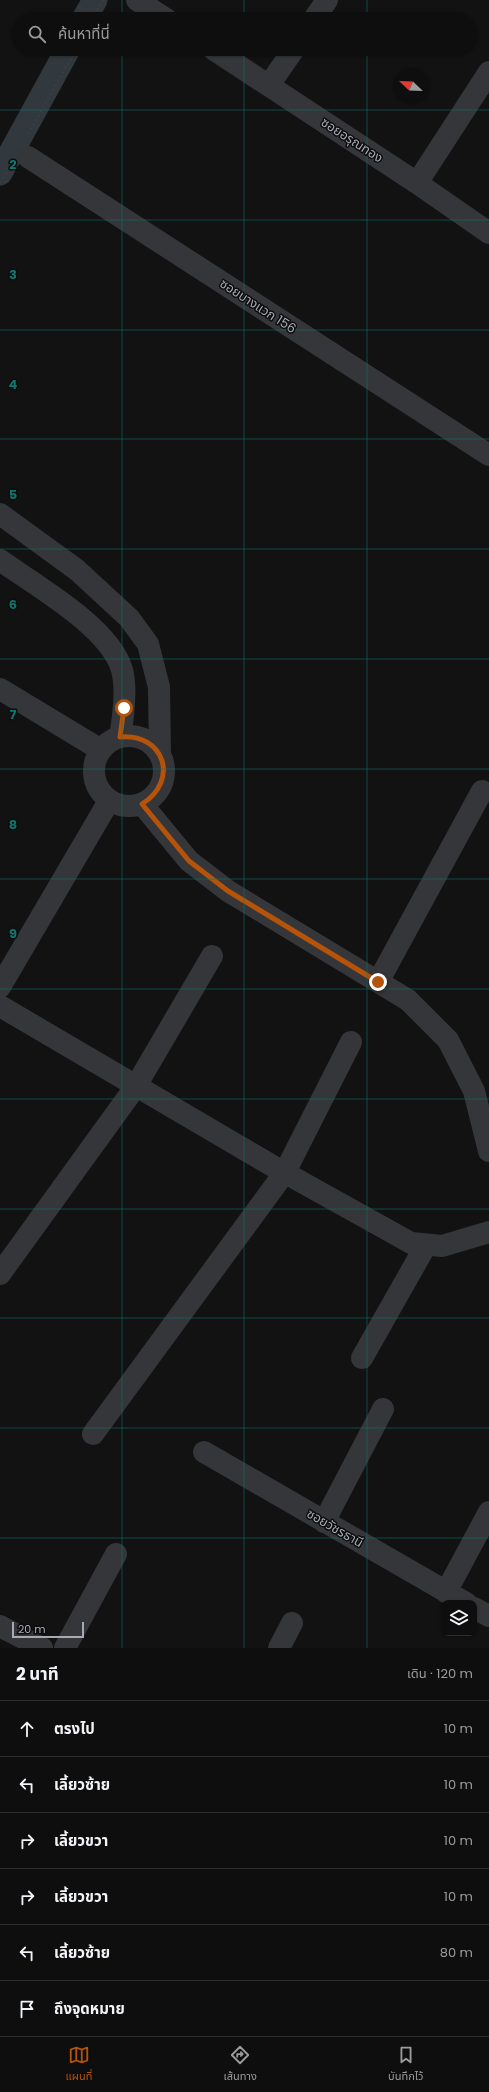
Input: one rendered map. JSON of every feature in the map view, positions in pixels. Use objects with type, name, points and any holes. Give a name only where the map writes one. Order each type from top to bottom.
[{"type":"street","points":[[137,0],[155,12]]},
{"type":"street","points":[[319,12],[327,0]]},
{"type":"street","name":"ซอยอรุณทอง","points":[[224,56],[417,183],[489,233]]},
{"type":"street","points":[[270,86],[289,56]]},
{"type":"street","points":[[417,183],[489,72]]},
{"type":"street","name":"ซอยบางแวก 156","points":[[21,154],[489,455]]},
{"type":"street","points":[[0,514],[77,570],[129,618],[148,644],[159,687],[160,755]]},
{"type":"street","points":[[0,560],[81,617],[108,644],[122,671],[124,708],[120,737]]},
{"type":"street","points":[[0,689],[101,750]]},
{"type":"street","points":[[132,736],[143,739],[153,745],[160,755],[164,766],[164,777],[159,789],[152,798],[142,804],[131,807],[120,806],[109,801],[100,793],[94,777],[95,760],[101,750],[109,742],[120,737],[132,736]]},
{"type":"street","points":[[378,982],[482,790]]},
{"type":"street","points":[[0,987],[109,801]]},
{"type":"street","points":[[142,804],[189,861],[228,891],[408,1000],[448,1040],[474,1091],[486,1122],[489,1151]]},
{"type":"street","points":[[0,1274],[136,1086],[212,956]]},
{"type":"street","points":[[0,1006],[284,1172],[411,1243],[442,1246],[489,1232]]},
{"type":"street","points":[[93,1434],[284,1172],[352,1042]]},
{"type":"street","points":[[362,1358],[426,1245]]},
{"type":"street","points":[[324,1522],[383,1409]]},
{"type":"street","name":"ซอยวัชรธานี","points":[[204,1452],[461,1600]]},
{"type":"street","points":[[446,1592],[489,1512]]},
{"type":"street","points":[[65,1648],[116,1554]]},
{"type":"street","points":[[477,1610],[489,1616]]},
{"type":"street","points":[[279,1648],[292,1623]]},
{"type":"street","points":[[0,1626],[42,1648]]},
{"type":"path","points":[[96,12],[103,0]]},
{"type":"path","points":[[0,183],[21,154],[72,56]]},
{"type":"waterway","points":[[88,12],[95,0]]},
{"type":"waterway","points":[[0,173],[64,56]]},
{"type":"route","points":[[124,708],[120,737],[132,736],[143,739],[153,745],[160,755],[164,766],[164,777],[159,789],[152,798],[142,804],[189,861],[228,891],[378,982]]}]
